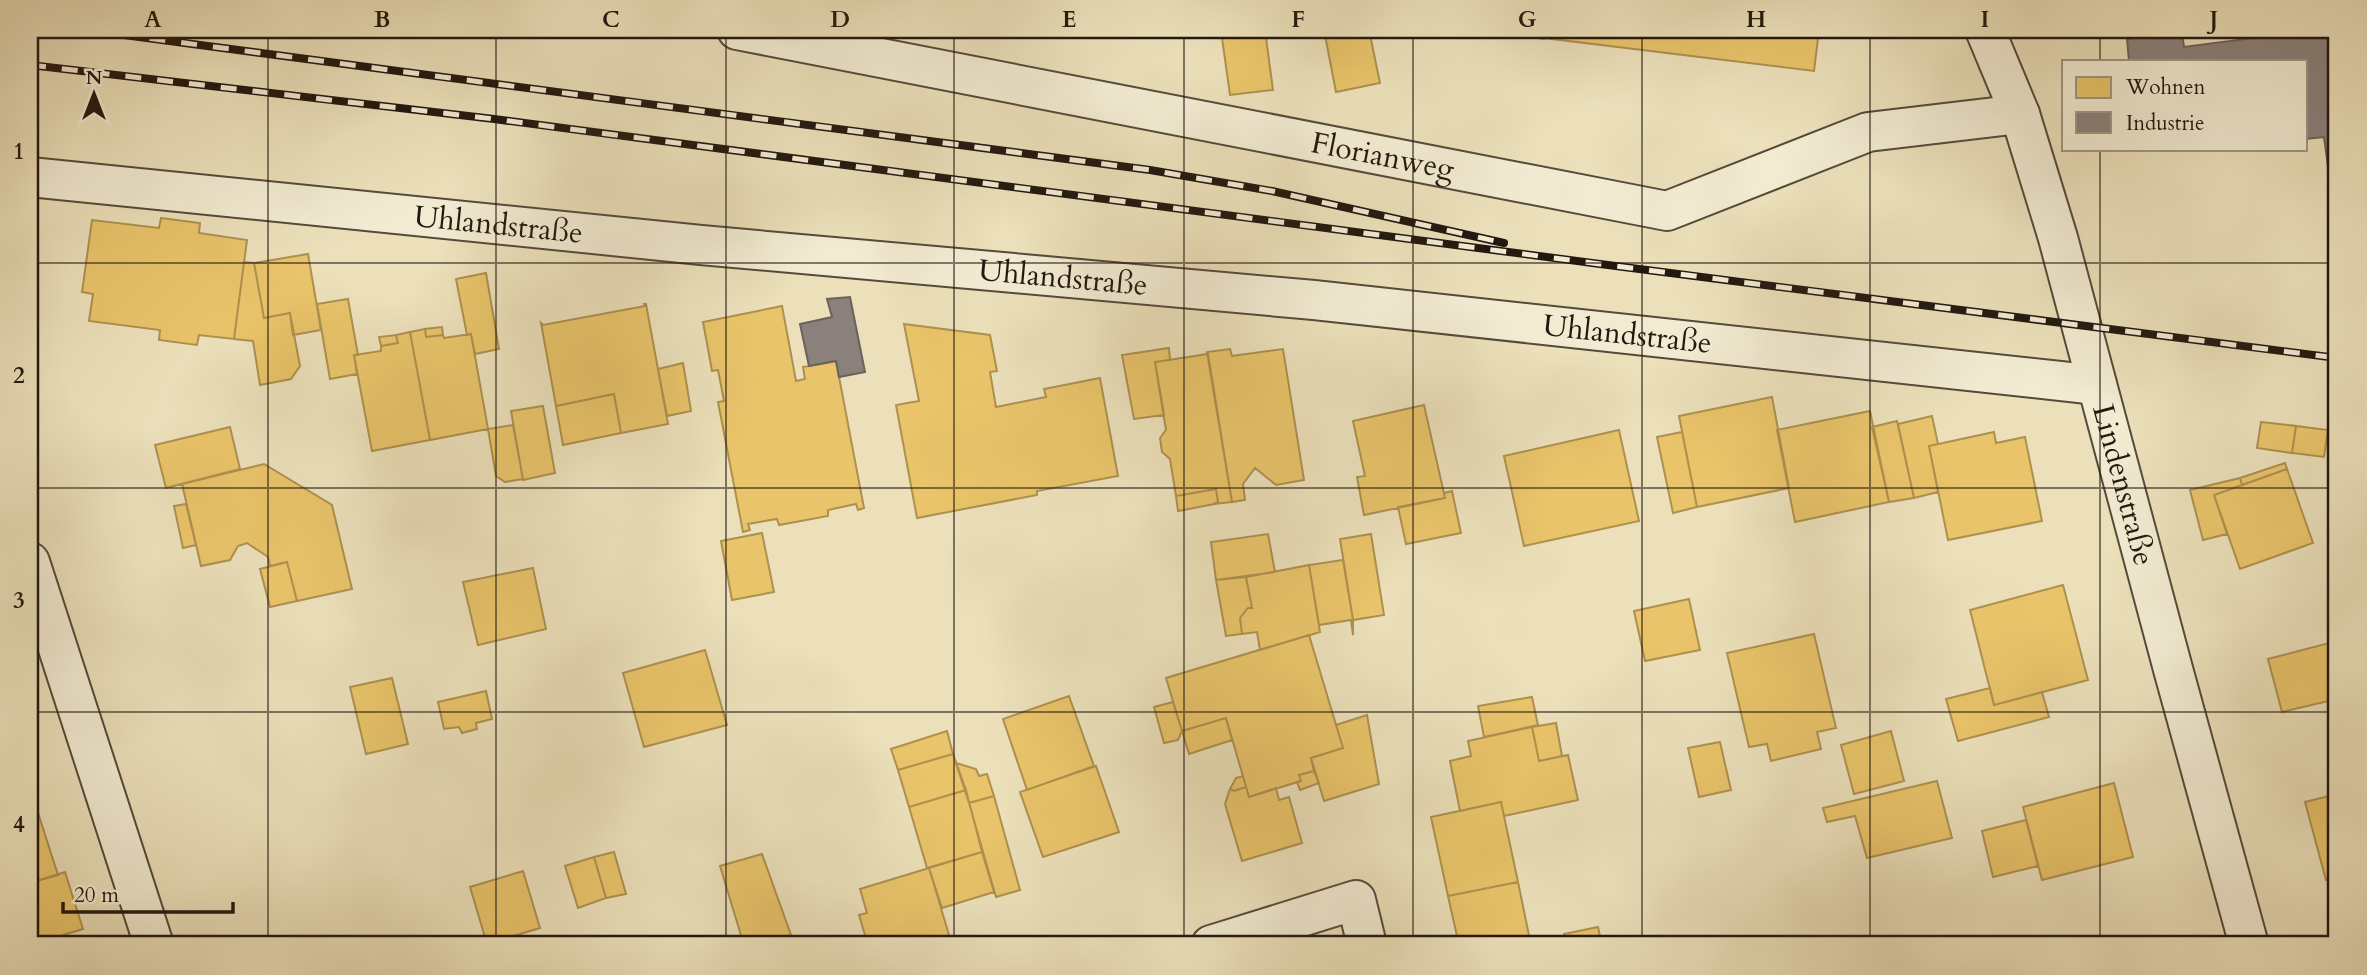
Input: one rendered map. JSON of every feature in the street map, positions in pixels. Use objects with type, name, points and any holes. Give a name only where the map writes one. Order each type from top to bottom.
[{"type":"street","name":"Florianweg","points":[[737,30],[1667,211],[1868,131],[2020,114]]},
{"type":"street","name":"Lindenstraße","points":[[1985,30],[2020,114],[2058,238],[2249,945]]},
{"type":"street","name":"Uhlandstraße","points":[[30,177],[701,245],[1314,300],[2097,385]]},
{"type":"street","points":[[30,562],[154,945]]},
{"type":"street","points":[[1211,945],[1356,900],[1367,945]]},
{"type":"building: Wohnen","points":[[1265,30],[1273,90],[1230,95],[1221,31]]},
{"type":"building: Wohnen","points":[[1324,30],[1369,30],[1380,83],[1336,92]]},
{"type":"building: Wohnen","points":[[1484,30],[1542,30],[1544,39]]},
{"type":"building: Wohnen","points":[[1542,30],[1819,30],[1814,71],[1544,38]]},
{"type":"building: Wohnen","points":[[161,218],[200,223],[199,233],[247,240],[234,339],[199,335],[197,345],[159,340],[160,330],[89,321],[93,294],[82,292],[92,220],[159,228]]},
{"type":"building: Wohnen","points":[[308,254],[321,330],[293,335],[290,313],[264,318],[254,263]]},
{"type":"building: Wohnen","points":[[244,262],[254,263],[264,318],[290,313],[300,366],[291,379],[260,385],[253,341],[234,339]]},
{"type":"building: Wohnen","points":[[486,273],[499,349],[475,354],[471,334],[467,335],[456,279]]},
{"type":"building: Wohnen","points":[[348,299],[358,355],[354,355],[357,374],[330,379],[317,304]]},
{"type":"building: Wohnen","points":[[646,304],[668,424],[621,433],[614,394],[556,406],[541,323],[543,325],[645,306]]},
{"type":"building: Wohnen","points":[[782,306],[796,381],[805,379],[803,367],[836,361],[864,508],[858,510],[856,504],[828,510],[828,516],[779,525],[777,519],[748,524],[750,530],[743,532],[718,402],[724,401],[718,370],[712,371],[703,322]]},
{"type":"building: Wohnen","points":[[904,324],[990,335],[997,371],[990,372],[996,407],[1046,397],[1044,389],[1100,378],[1118,476],[917,518],[896,405],[919,401]]},
{"type":"building: Wohnen","points":[[442,327],[443,335],[426,337],[425,329]]},
{"type":"building: Wohnen","points":[[425,329],[426,337],[443,335],[444,338],[471,334],[488,429],[430,440],[410,332]]},
{"type":"building: Wohnen","points":[[410,332],[430,440],[372,451],[354,355],[381,351],[381,346],[398,343],[396,335]]},
{"type":"building: Wohnen","points":[[396,335],[398,343],[381,346],[379,337]]},
{"type":"building: Wohnen","points":[[1169,348],[1170,360],[1155,362],[1164,415],[1134,419],[1122,355]]},
{"type":"building: Wohnen","points":[[1230,349],[1232,356],[1283,349],[1304,480],[1276,485],[1255,468],[1243,484],[1245,500],[1232,502],[1207,352]]},
{"type":"building: Wohnen","points":[[1208,354],[1232,502],[1215,504],[1218,502],[1216,489],[1176,496],[1170,459],[1162,452],[1160,438],[1166,430],[1155,362]]},
{"type":"building: Wohnen","points":[[683,363],[691,411],[667,416],[658,369]]},
{"type":"building: Wohnen","points":[[614,394],[621,433],[563,445],[556,406]]},
{"type":"building: Wohnen","points":[[1772,397],[1789,488],[1697,507],[1679,416]]},
{"type":"building: Wohnen","points":[[1424,405],[1445,498],[1364,515],[1357,477],[1365,476],[1353,421]]},
{"type":"building: Wohnen","points":[[543,406],[555,473],[523,480],[511,411]]},
{"type":"building: Wohnen","points":[[1870,411],[1889,502],[1795,522],[1777,430]]},
{"type":"building: Wohnen","points":[[1932,416],[1938,444],[1929,446],[1938,492],[1914,498],[1898,424]]},
{"type":"building: Wohnen","points":[[1897,421],[1914,498],[1889,502],[1872,427]]},
{"type":"building: Wohnen","points":[[2261,422],[2296,426],[2292,453],[2257,448]]},
{"type":"building: Wohnen","points":[[513,425],[523,479],[505,482],[496,476],[488,429]]},
{"type":"building: Wohnen","points":[[2296,426],[2328,430],[2324,457],[2292,453]]},
{"type":"building: Wohnen","points":[[230,427],[240,469],[166,488],[155,445]]},
{"type":"building: Wohnen","points":[[1619,430],[1639,521],[1524,546],[1504,456]]},
{"type":"building: Wohnen","points":[[1682,432],[1697,507],[1673,513],[1657,437]]},
{"type":"building: Wohnen","points":[[1994,432],[1996,443],[2025,437],[2042,521],[1948,540],[1929,446]]},
{"type":"building: Wohnen","points":[[2285,463],[2287,469],[2242,485],[2240,478]]},
{"type":"building: Wohnen","points":[[264,464],[332,505],[352,589],[297,601],[287,562],[270,566],[268,557],[247,543],[238,546],[230,560],[201,566],[182,484]]},
{"type":"building: Wohnen","points":[[2287,469],[2313,543],[2240,569],[2214,495]]},
{"type":"building: Wohnen","points":[[2240,478],[2242,485],[2214,495],[2227,534],[2203,540],[2190,490]]},
{"type":"building: Wohnen","points":[[1216,489],[1218,502],[1215,504],[1178,511],[1176,496]]},
{"type":"building: Wohnen","points":[[1452,491],[1461,533],[1406,544],[1398,507],[1445,498],[1444,493]]},
{"type":"building: Wohnen","points":[[186,504],[196,545],[183,548],[174,506]]},
{"type":"building: Wohnen","points":[[762,533],[774,592],[732,600],[721,541]]},
{"type":"building: Wohnen","points":[[1268,534],[1275,572],[1216,580],[1211,542]]},
{"type":"building: Wohnen","points":[[1371,534],[1384,615],[1353,620],[1340,539]]},
{"type":"building: Wohnen","points":[[1343,560],[1353,620],[1353,635],[1351,620],[1319,625],[1309,565]]},
{"type":"building: Wohnen","points":[[287,562],[297,601],[270,607],[260,569]]},
{"type":"building: Wohnen","points":[[1309,565],[1320,632],[1260,650],[1257,632],[1242,634],[1240,618],[1248,608],[1252,608],[1246,577]]},
{"type":"building: Wohnen","points":[[533,568],[546,629],[478,645],[463,582]]},
{"type":"building: Wohnen","points":[[1246,577],[1252,608],[1248,608],[1240,618],[1242,634],[1226,636],[1216,580]]},
{"type":"building: Wohnen","points":[[2063,585],[2088,680],[1994,705],[1970,610]]},
{"type":"building: Wohnen","points":[[1689,599],[1700,650],[1645,661],[1634,611]]},
{"type":"building: Wohnen","points":[[1814,634],[1836,728],[1817,732],[1821,749],[1771,761],[1767,744],[1749,747],[1727,653]]},
{"type":"building: Wohnen","points":[[1309,635],[1343,748],[1311,758],[1314,771],[1299,775],[1301,781],[1249,797],[1226,718],[1182,731],[1166,678]]},
{"type":"building: Wohnen","points":[[2337,641],[2337,699],[2282,712],[2268,659]]},
{"type":"building: Wohnen","points":[[705,650],[727,725],[644,747],[623,673]]},
{"type":"building: Wohnen","points":[[392,678],[408,744],[366,754],[350,687]]},
{"type":"building: Wohnen","points":[[1990,688],[1994,705],[2042,692],[2049,717],[1958,741],[1946,699]]},
{"type":"building: Wohnen","points":[[486,691],[492,719],[476,723],[477,729],[462,733],[459,727],[444,729],[438,702]]},
{"type":"building: Wohnen","points":[[1069,696],[1094,766],[1027,790],[1003,719]]},
{"type":"building: Wohnen","points":[[1532,697],[1538,725],[1484,737],[1478,706]]},
{"type":"building: Wohnen","points":[[1173,702],[1182,731],[1178,740],[1164,743],[1154,707]]},
{"type":"building: Wohnen","points":[[1367,715],[1379,784],[1324,801],[1311,758],[1343,748],[1336,725]]},
{"type":"building: Wohnen","points":[[1226,718],[1232,740],[1189,754],[1182,731]]},
{"type":"building: Wohnen","points":[[1556,723],[1562,756],[1539,761],[1532,727]]},
{"type":"building: Wohnen","points":[[1532,727],[1539,761],[1568,755],[1578,800],[1504,816],[1501,802],[1460,811],[1450,761],[1471,756],[1468,741]]},
{"type":"building: Wohnen","points":[[947,731],[953,754],[898,770],[891,749]]},
{"type":"building: Wohnen","points":[[1891,731],[1904,781],[1854,794],[1841,745]]},
{"type":"building: Wohnen","points":[[1720,742],[1731,790],[1699,797],[1688,748]]},
{"type":"building: Wohnen","points":[[953,754],[966,790],[909,807],[898,770]]},
{"type":"building: Wohnen","points":[[956,763],[976,769],[979,776],[987,774],[994,796],[969,803]]},
{"type":"building: Wohnen","points":[[1096,766],[1119,832],[1043,857],[1020,792]]},
{"type":"building: Wohnen","points":[[1314,771],[1319,783],[1300,790],[1297,782],[1301,781],[1299,775]]},
{"type":"building: Wohnen","points":[[1243,776],[1246,787],[1234,791],[1230,789],[1236,778]]},
{"type":"building: Wohnen","points":[[1937,781],[1952,838],[1867,858],[1855,816],[1827,822],[1823,808]]},
{"type":"building: Wohnen","points":[[2114,783],[2133,857],[2042,880],[2023,807]]},
{"type":"building: Wohnen","points":[[1246,787],[1249,797],[1276,788],[1279,800],[1289,797],[1302,843],[1242,861],[1225,804],[1230,789],[1234,791]]},
{"type":"building: Wohnen","points":[[966,790],[982,852],[927,868],[909,807]]},
{"type":"building: Wohnen","points":[[33,791],[58,875],[30,883],[30,792]]},
{"type":"building: Wohnen","points":[[2337,794],[2337,877],[2326,880],[2305,802]]},
{"type":"building: Wohnen","points":[[994,796],[1020,890],[996,897],[969,803]]},
{"type":"building: Wohnen","points":[[1501,802],[1518,882],[1448,896],[1431,817]]},
{"type":"building: Wohnen","points":[[2026,820],[2038,866],[1993,877],[1982,831]]},
{"type":"building: Wohnen","points":[[614,852],[626,894],[606,898],[594,857]]},
{"type":"building: Wohnen","points":[[982,852],[994,892],[942,908],[929,868]]},
{"type":"building: Wohnen","points":[[762,854],[791,935],[759,945],[744,945],[720,866]]},
{"type":"building: Wohnen","points":[[594,857],[606,898],[578,908],[565,866]]},
{"type":"building: Wohnen","points":[[929,868],[952,945],[868,945],[859,915],[867,913],[860,889]]},
{"type":"building: Wohnen","points":[[523,871],[540,928],[487,944],[470,887]]},
{"type":"building: Wohnen","points":[[65,872],[83,929],[30,945],[30,883]]},
{"type":"building: Wohnen","points":[[1518,882],[1531,945],[1459,945],[1448,896]]},
{"type":"building: Wohnen","points":[[1598,927],[1602,945],[1566,945],[1564,934]]},
{"type":"building: Wohnen","points":[[791,935],[794,945],[759,945]]},
{"type":"building: Industrie","points":[[2316,30],[2337,30],[2337,234],[2324,137],[2308,139],[2308,60],[2129,60],[2127,39],[2182,33],[2184,47]]},
{"type":"building: Industrie","points":[[850,297],[865,372],[839,377],[836,361],[809,366],[800,324],[832,317],[827,299]]},
{"type":"railway","points":[[86,30],[1150,170],[1272,191],[1504,243]]},
{"type":"railway","points":[[30,65],[494,119],[2337,358]]}]
